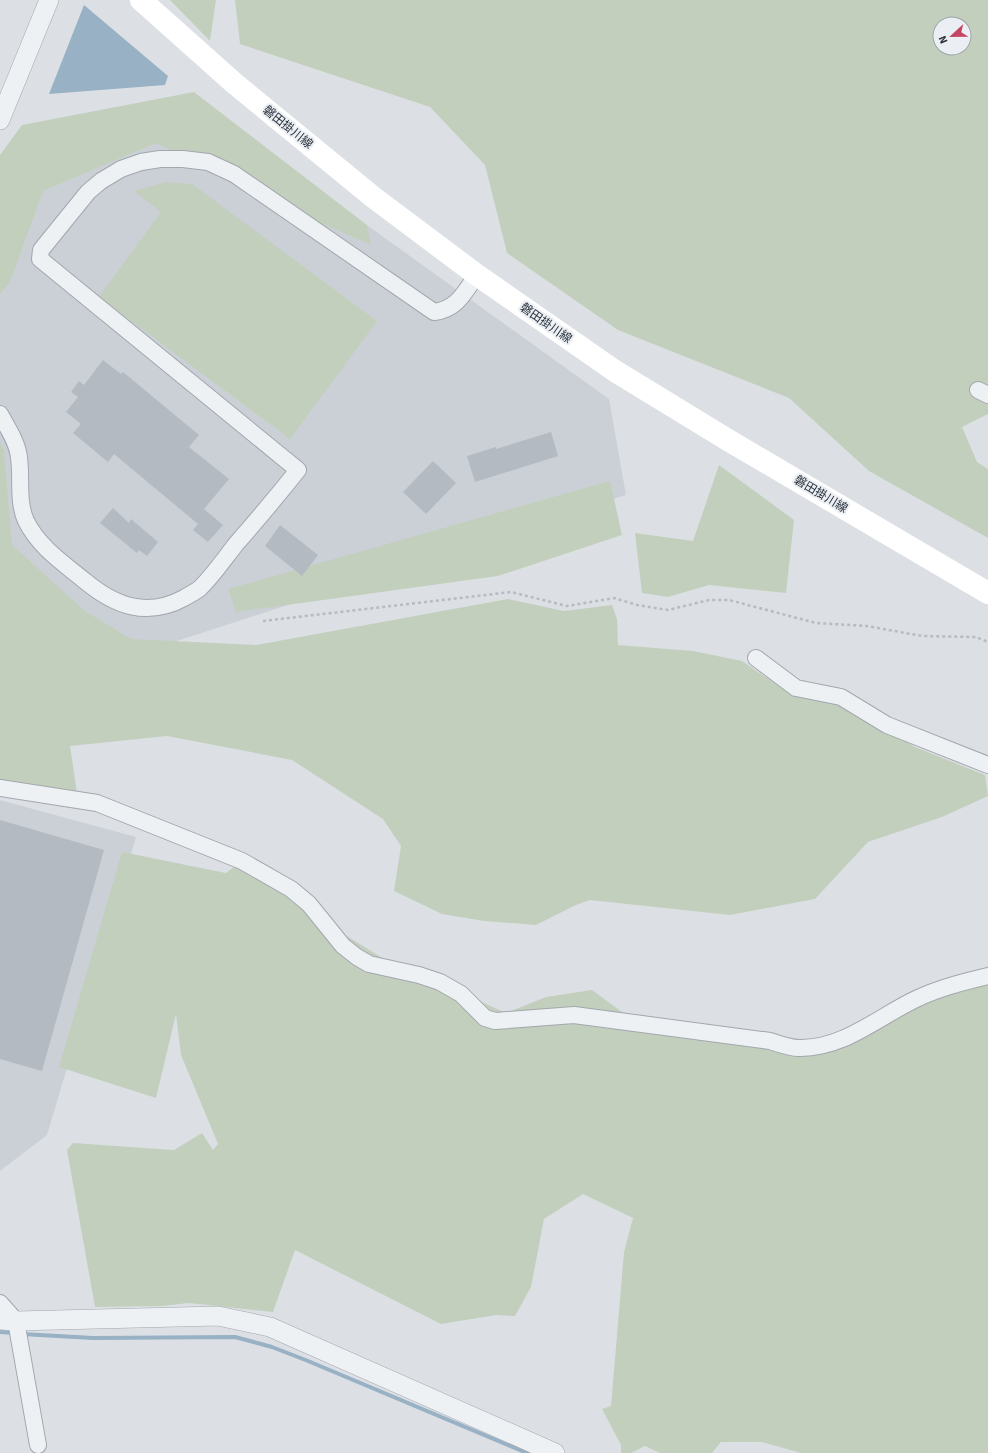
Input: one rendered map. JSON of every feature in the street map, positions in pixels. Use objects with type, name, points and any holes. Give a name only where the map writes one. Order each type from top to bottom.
[{"type":"main road","name":"磐田掛川線","points":[[141,0],[234,83],[373,197],[477,275],[615,371],[728,440],[988,593]]},
{"type":"street","points":[[0,120],[49,0]]},
{"type":"street","points":[[0,414],[12,436],[19,456],[20,491],[26,519],[34,535],[43,546],[98,592],[114,600],[128,606],[144,608],[156,608],[172,604],[199,589],[298,470],[40,260],[41,250],[88,192],[101,181],[121,169],[141,162],[160,159],[183,159],[208,162],[234,174],[434,312],[444,311],[457,303],[477,275]]},
{"type":"street","points":[[756,658],[796,688],[841,697],[888,725],[988,765]]},
{"type":"street","points":[[0,788],[97,803],[242,861],[290,889],[309,904],[343,946],[357,957],[369,964],[419,975],[440,982],[461,994],[485,1018],[495,1021],[574,1015],[770,1041],[798,1048],[818,1047],[843,1039],[915,999],[939,989],[988,976]]},
{"type":"street","points":[[0,1303],[8,1321],[38,1445]]},
{"type":"street","points":[[8,1321],[218,1316],[270,1327],[555,1453]]},
{"type":"path","points":[[263,622],[511,592],[567,606],[614,598],[668,610],[709,600],[728,600],[816,623],[867,626],[922,636],[976,637],[988,642]]},
{"type":"shaded area","points":[[229,126],[609,399],[626,495],[143,652],[0,592],[0,169]]},
{"type":"shaded area","points":[[0,800],[136,837],[47,1135],[0,1171]]},
{"type":"green space","points":[[170,0],[216,0],[210,41]]},
{"type":"green space","points":[[235,0],[988,0],[988,414],[962,427],[977,462],[988,469],[988,538],[869,471],[789,398],[618,330],[507,253],[485,165],[430,107],[240,44]]},
{"type":"green space","points":[[194,92],[367,225],[371,245],[278,204],[156,143],[43,191],[10,282],[0,294],[0,155],[22,125]]},
{"type":"green space","points":[[166,182],[192,184],[377,321],[290,439],[99,297],[161,212],[134,191]]},
{"type":"green space","points":[[0,442],[4,450],[12,545],[85,611],[131,639],[256,645],[508,599],[564,611],[612,605],[617,619],[618,645],[693,651],[742,661],[789,693],[841,704],[915,747],[985,775],[988,796],[942,817],[868,842],[815,899],[730,915],[590,900],[576,905],[536,925],[484,921],[442,914],[394,891],[401,846],[383,819],[292,760],[167,736],[70,746],[77,793],[0,780]]},
{"type":"green space","points":[[719,465],[794,520],[786,593],[709,585],[668,597],[642,593],[635,533],[693,541]]},
{"type":"green space","points":[[610,481],[622,535],[498,576],[236,612],[228,589]]},
{"type":"green space","points":[[122,852],[226,873],[242,861],[300,907],[405,972],[428,978],[506,1013],[546,997],[592,990],[622,1012],[778,1051],[881,1018],[988,978],[988,1453],[801,1453],[762,1442],[721,1442],[712,1453],[660,1453],[645,1446],[631,1453],[621,1453],[621,1445],[602,1409],[611,1406],[624,1252],[633,1218],[583,1194],[544,1219],[531,1287],[515,1316],[496,1315],[441,1324],[295,1250],[273,1312],[189,1303],[161,1306],[95,1307],[67,1150],[73,1143],[174,1150],[202,1133],[213,1150],[218,1144],[181,1055],[176,1014],[156,1098],[59,1067]]},
{"type":"water","points":[[84,5],[168,76],[165,85],[49,94]]},
{"type":"building","points":[[103,360],[121,374],[123,372],[199,435],[189,447],[229,479],[204,509],[223,525],[208,542],[193,530],[198,524],[114,454],[108,462],[73,433],[81,424],[66,412],[78,397],[71,392],[79,381],[84,385]]},
{"type":"building","points":[[551,432],[558,456],[475,482],[467,456],[496,447],[496,449]]},
{"type":"building","points":[[433,461],[456,483],[426,514],[403,492]]},
{"type":"building","points":[[113,508],[129,523],[131,519],[158,542],[147,556],[139,550],[137,553],[100,523]]},
{"type":"building","points":[[280,525],[318,555],[302,576],[265,546]]},
{"type":"building","points":[[0,820],[104,850],[42,1071],[0,1059]]},
{"type":"waterway","points":[[0,1332],[14,1333]]},
{"type":"waterway","points":[[22,1334],[93,1338],[235,1337],[272,1347],[308,1361],[527,1453]]}]
